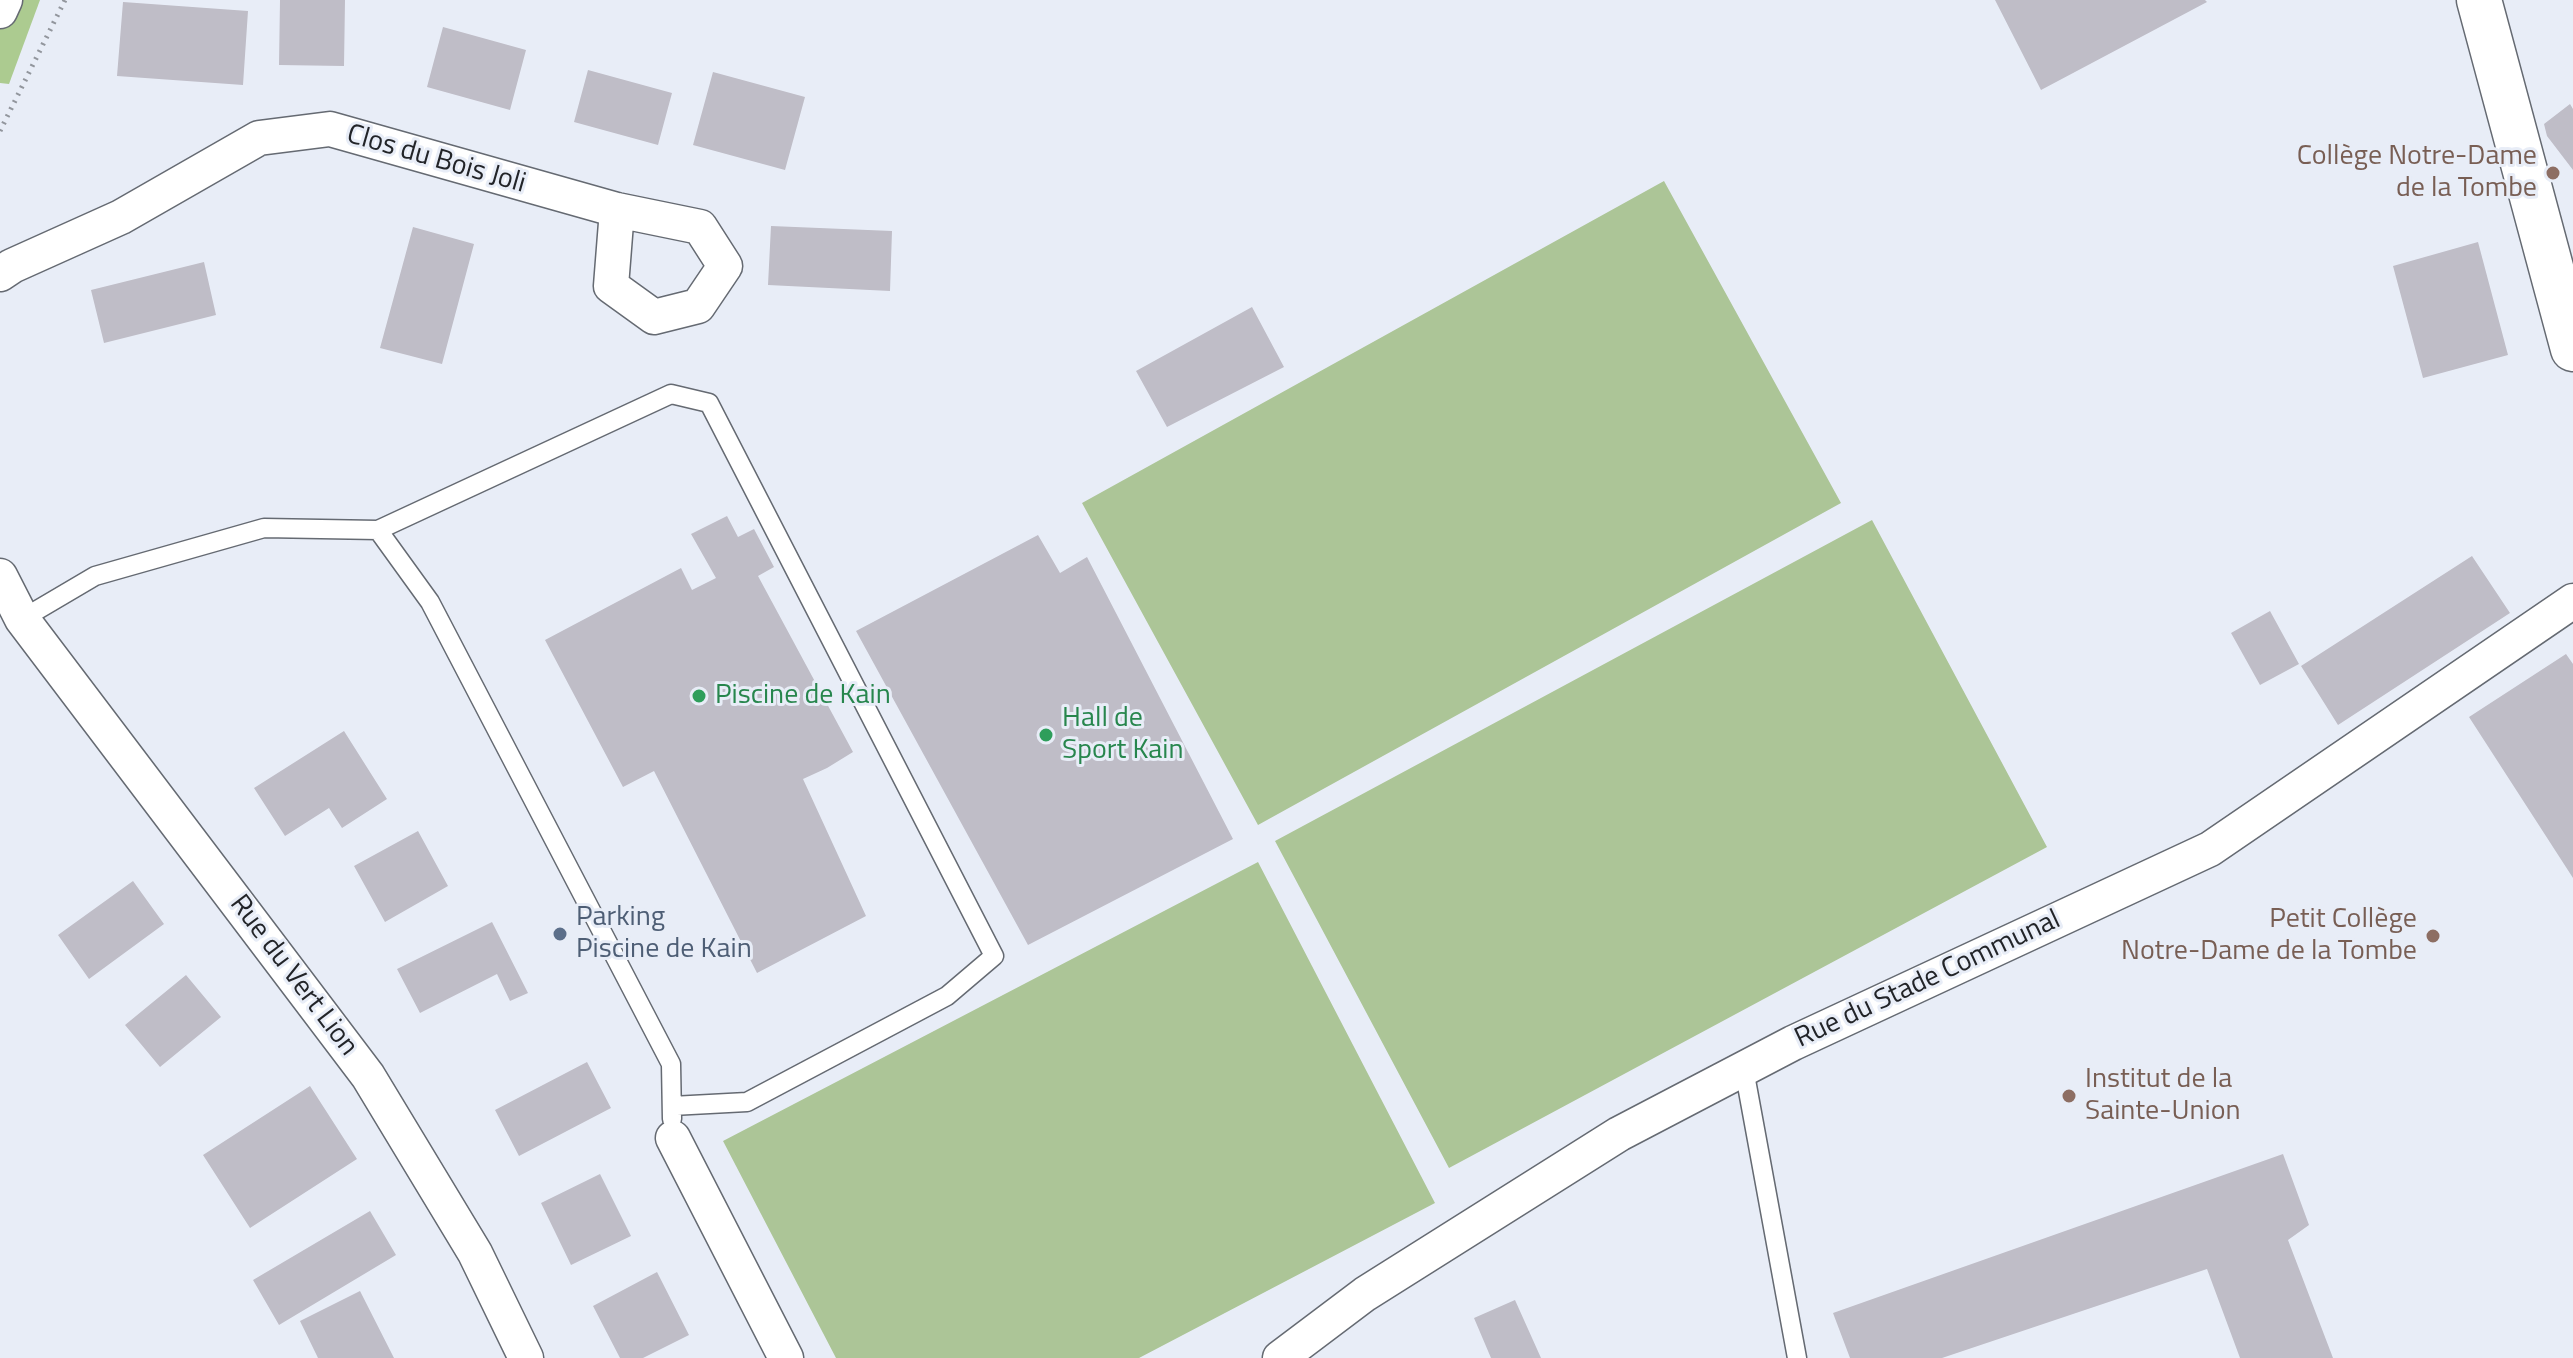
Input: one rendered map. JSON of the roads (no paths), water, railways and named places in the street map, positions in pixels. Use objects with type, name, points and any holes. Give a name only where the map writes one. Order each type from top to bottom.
[{"type":"street","points":[[0,11],[5,0]]},
{"type":"street","points":[[2479,0],[2573,349]]},
{"type":"street","name":"Clos du Bois Joli","points":[[0,274],[121,217],[259,138],[330,129],[617,210]]},
{"type":"street","name":"Rue du Vert Lion","points":[[0,576],[22,619],[368,1076],[475,1253],[526,1358]]},
{"type":"street","name":"Rue du Stade Communal","points":[[1280,1358],[1365,1294],[1619,1134],[1807,1036],[2210,849],[2573,601]]},
{"type":"street","points":[[672,1122],[786,1358]]},
{"type":"lane","points":[[22,619],[95,576],[264,528],[378,530],[671,394],[709,403],[994,956],[947,996],[747,1102],[672,1122],[671,1064],[430,602],[378,530]]},
{"type":"lane","points":[[1744,1069],[1797,1358]]},
{"type":"place","name":"Collège Notre-Dame de la Tombe","points":[[2553,173]]},
{"type":"place","name":"Piscine de Kain","points":[[699,696]]},
{"type":"place","name":"Hall de Sport Kain","points":[[1046,735]]},
{"type":"place","name":"Parking Piscine de Kain","points":[[560,934]]},
{"type":"place","name":"Petit Collège Notre-Dame de la Tombe","points":[[2433,936]]},
{"type":"place","name":"Institut de la Sainte-Union","points":[[2069,1096]]}]
